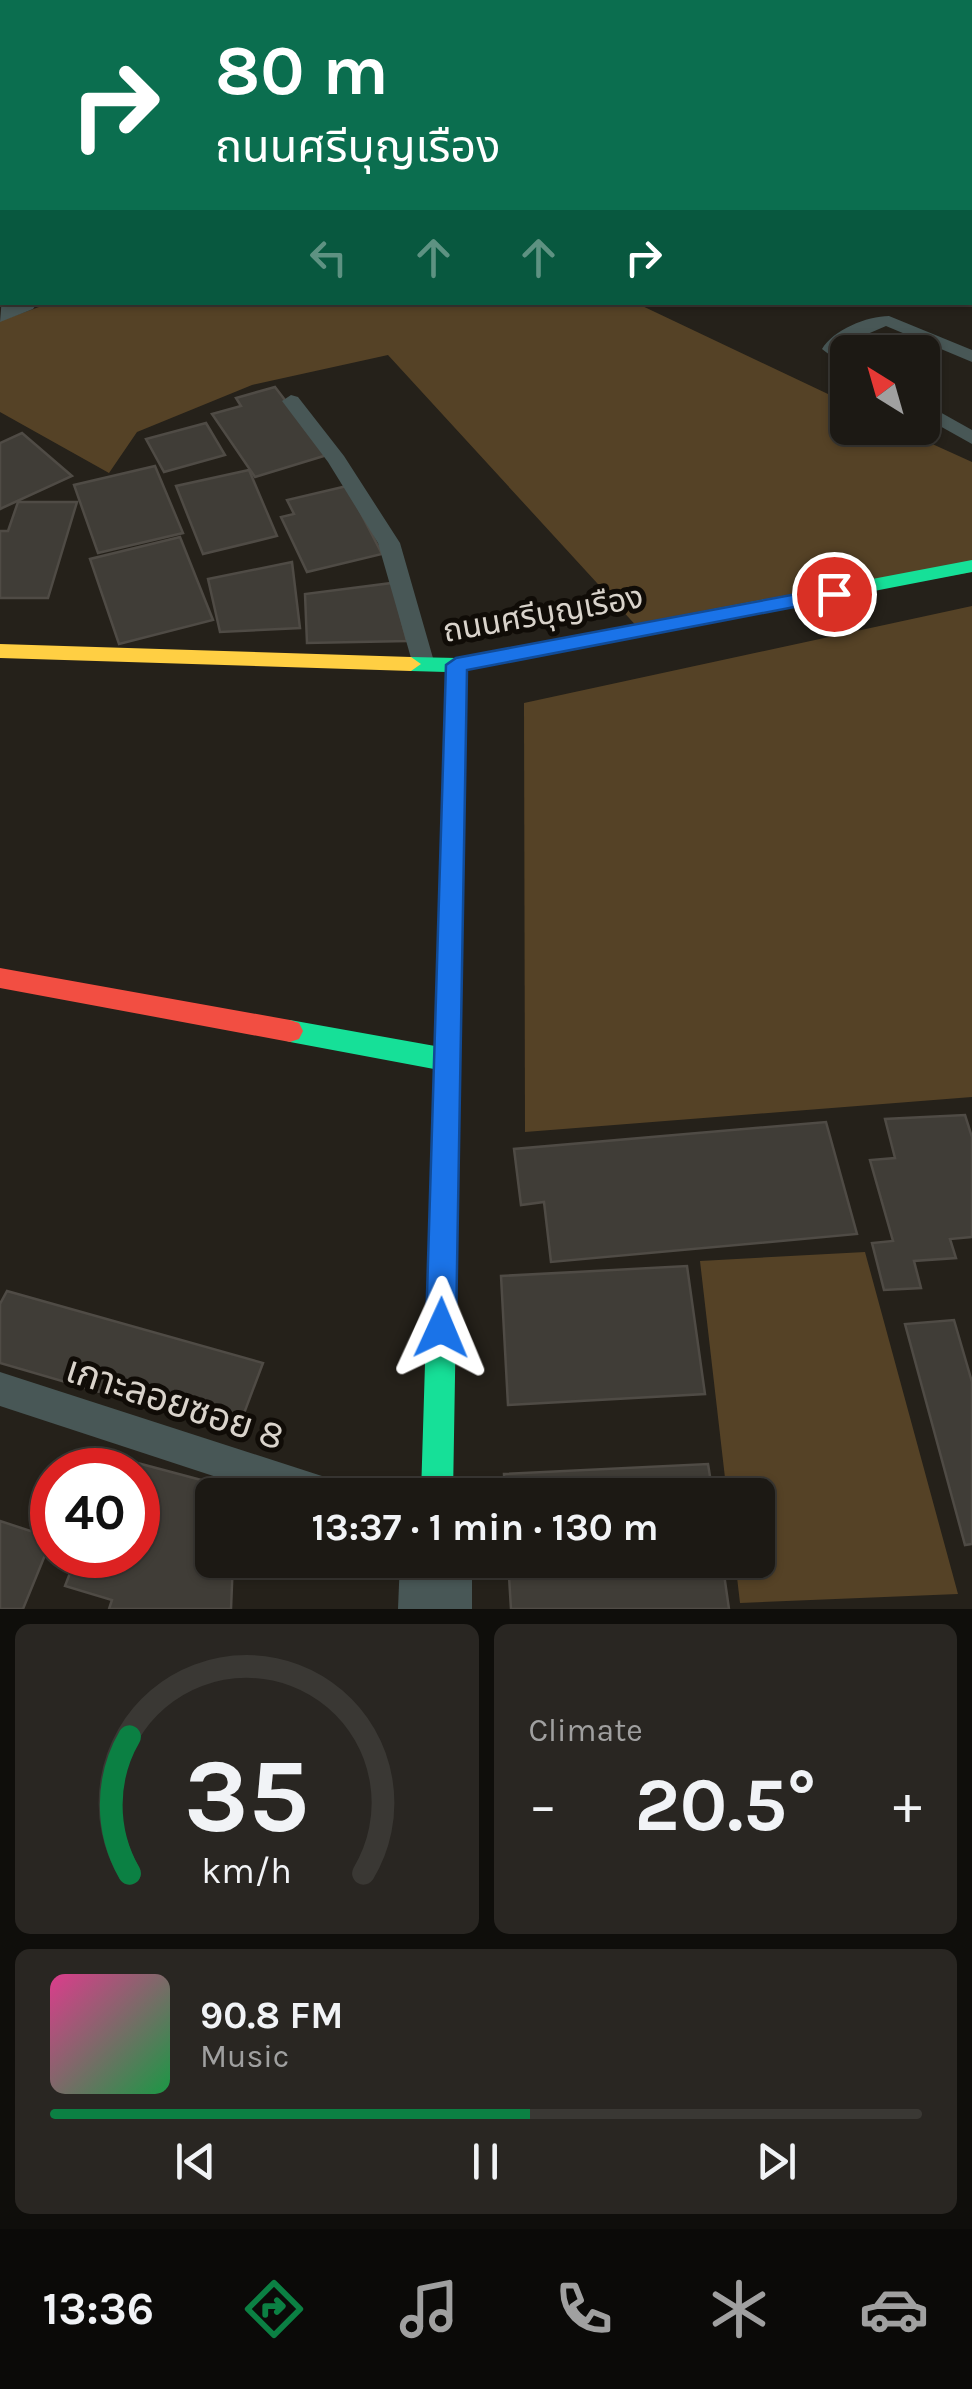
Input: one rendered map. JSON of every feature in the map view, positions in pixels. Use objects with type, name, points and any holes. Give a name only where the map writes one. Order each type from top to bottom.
[{"type":"street","name":"ถนนศรีบุญเรือง","points":[[0,651],[456,665],[972,566]]},
{"type":"street","points":[[437,1478],[456,665]]},
{"type":"street","points":[[0,978],[448,1060]]},
{"type":"street","points":[[435,1609],[436,1578]]},
{"type":"lane","points":[[848,335],[877,320],[922,335]]},
{"type":"lane","points":[[940,343],[972,357]]},
{"type":"lane","points":[[291,401],[337,460],[389,543],[424,666]]},
{"type":"lane","points":[[940,417],[969,431]]},
{"type":"lane","name":"เกาะลอยซอย 8","points":[[0,1390],[272,1478]]},
{"type":"shaded area","points":[[44,305],[640,305],[830,395],[830,445],[934,445],[972,462],[972,572],[641,631],[388,355],[252,385],[137,432],[109,473],[0,412],[0,321]]},
{"type":"shaded area","points":[[972,606],[972,1097],[525,1132],[524,703]]},
{"type":"shaded area","points":[[865,1252],[958,1594],[740,1603],[737,1578],[775,1578],[775,1478],[725,1478],[700,1261]]},
{"type":"building","points":[[275,387],[327,455],[255,477],[212,414],[241,406],[236,398]]},
{"type":"building","points":[[206,423],[225,455],[164,472],[146,439]]},
{"type":"building","points":[[22,433],[72,476],[0,509],[0,443]]},
{"type":"building","points":[[155,466],[183,533],[98,553],[74,485]]},
{"type":"building","points":[[249,470],[277,536],[203,554],[176,486]]},
{"type":"building","points":[[347,486],[382,554],[307,572],[281,517],[294,514],[287,500]]},
{"type":"building","points":[[18,502],[77,502],[48,598],[0,598],[0,531],[8,531]]},
{"type":"building","points":[[180,537],[213,620],[119,644],[90,559]]},
{"type":"building","points":[[292,562],[300,628],[220,632],[208,579]]},
{"type":"building","points":[[392,583],[407,641],[307,643],[305,594]]},
{"type":"building","points":[[965,1115],[972,1137],[972,1237],[950,1239],[956,1258],[914,1261],[921,1288],[884,1290],[872,1243],[893,1241],[870,1160],[895,1158],[885,1119]]},
{"type":"building","points":[[826,1122],[857,1234],[551,1262],[544,1202],[521,1205],[514,1149]]},
{"type":"building","points":[[687,1266],[705,1394],[508,1405],[501,1276]]},
{"type":"building","points":[[7,1291],[263,1363],[237,1432],[0,1363],[0,1304]]},
{"type":"building","points":[[954,1320],[972,1382],[972,1544],[965,1545],[905,1324]]},
{"type":"building","points":[[708,1464],[710,1478],[504,1478],[504,1474]]},
{"type":"building","points":[[160,1469],[195,1478],[195,1578],[232,1578],[231,1609],[109,1609],[112,1600],[65,1586],[68,1578],[160,1578]]},
{"type":"building","points":[[0,1521],[30,1531],[30,1578],[36,1578],[23,1609],[0,1609]]},
{"type":"building","points":[[509,1578],[725,1578],[729,1609],[511,1609]]},
{"type":"traffic: fast","points":[[411,664],[457,665],[972,566]]},
{"type":"traffic: fast","points":[[437,1478],[457,665]]},
{"type":"traffic: fast","points":[[290,1031],[447,1060]]},
{"type":"traffic: slow","points":[[0,651],[411,664]]},
{"type":"traffic: jam","points":[[0,978],[290,1031]]},
{"type":"route","points":[[441,1328],[456,665],[834,594]]}]
